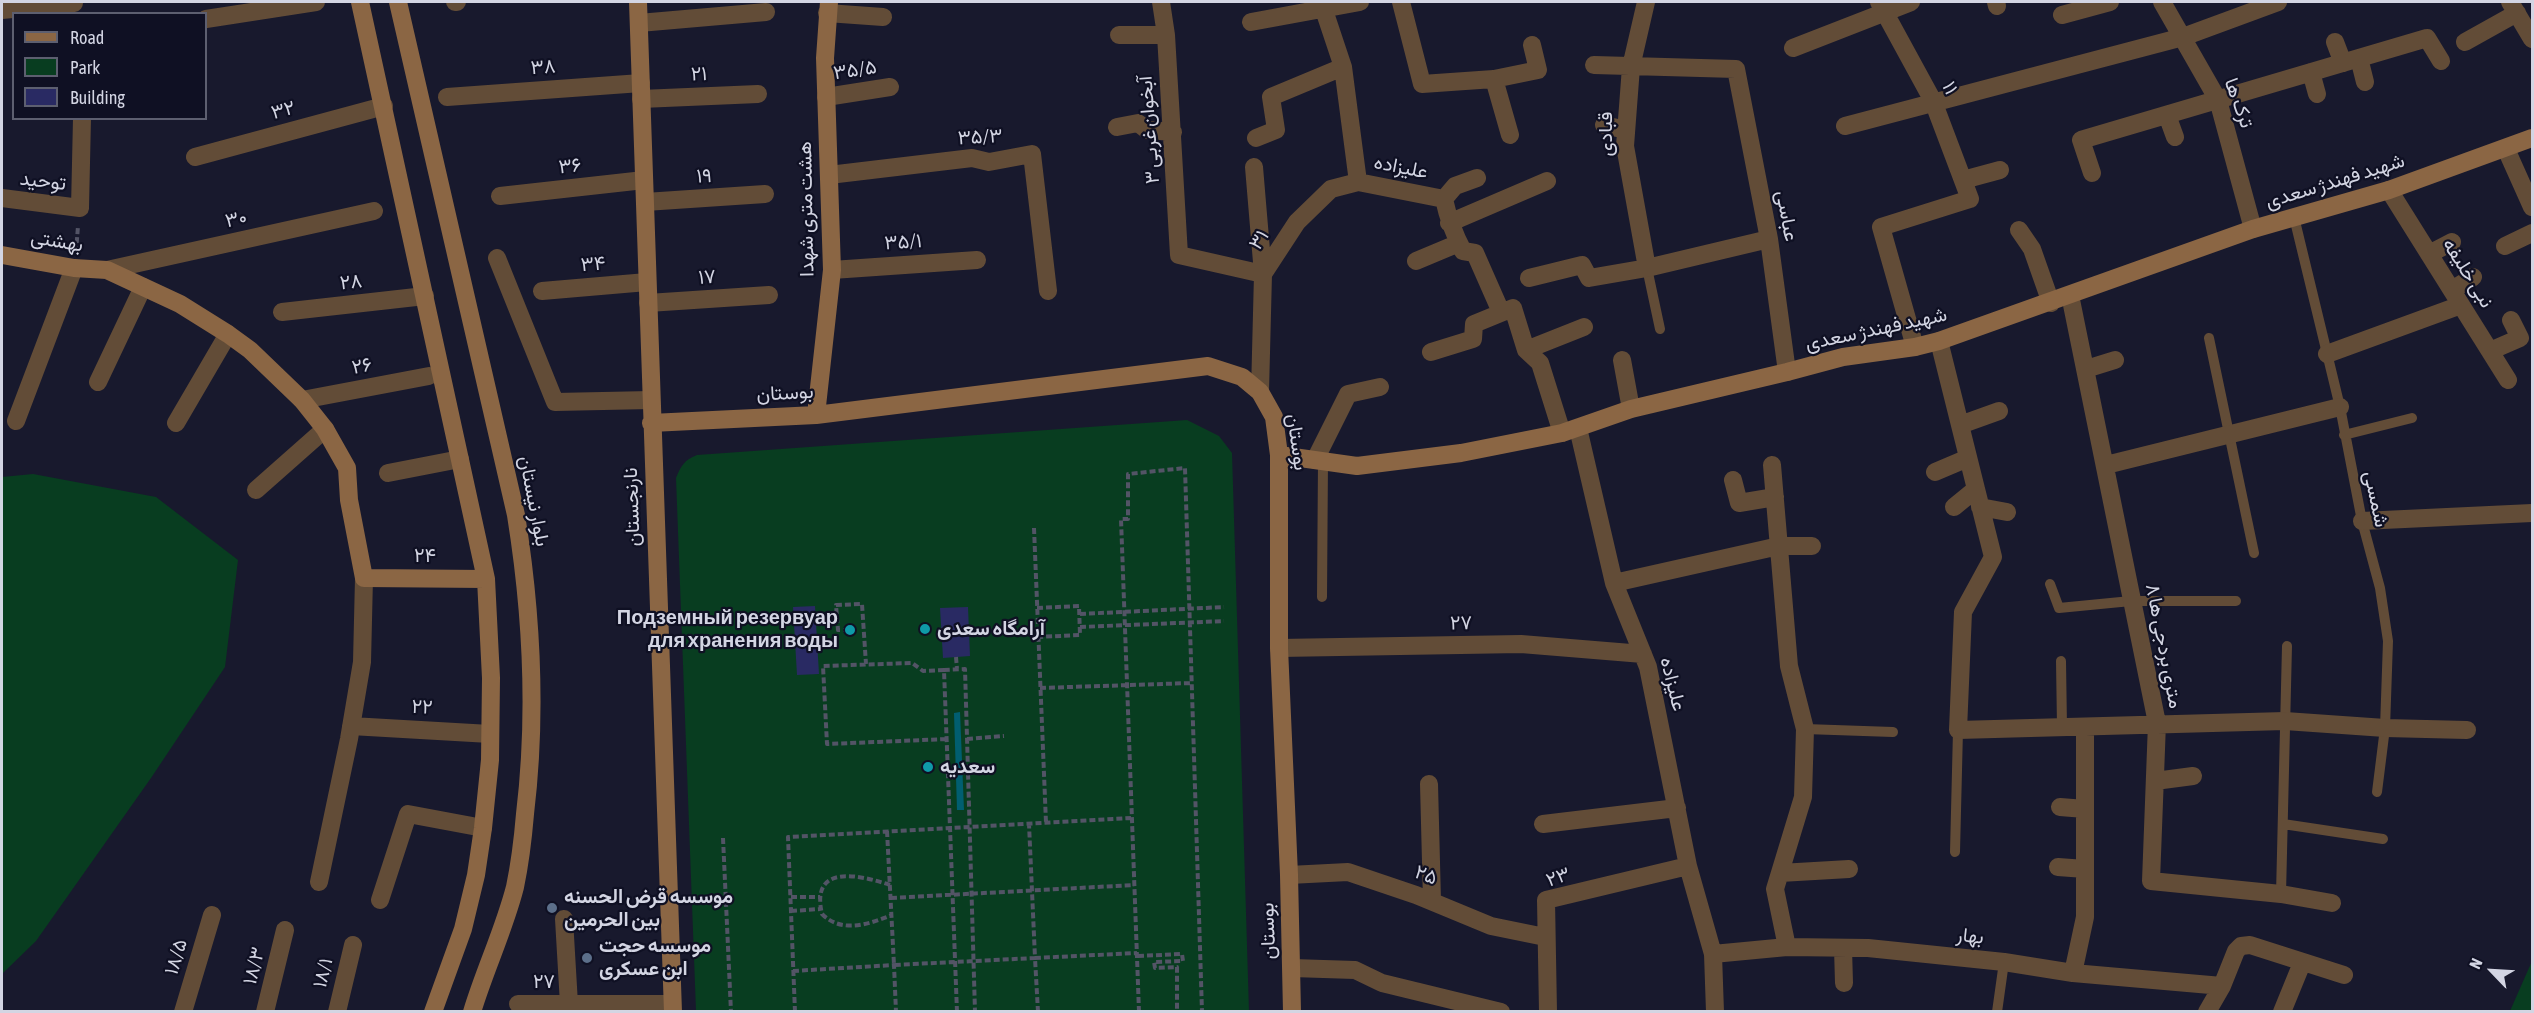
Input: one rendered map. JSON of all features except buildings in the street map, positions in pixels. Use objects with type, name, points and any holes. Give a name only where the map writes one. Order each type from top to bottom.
[{"type":"street","points":[[207,19],[316,2]]},
{"type":"street","points":[[360,2],[486,579],[491,678],[490,760],[483,828],[476,875],[463,929],[433,1011]]},
{"type":"street","name":"بلوار نیستان","points":[[398,2],[516,515],[525,576],[531,656],[531,768],[515,886],[498,941],[472,1011]]},
{"type":"street","name":"نارنجستان","points":[[638,2],[673,1008]]},
{"type":"street","name":"آبخوان غربی ۳","points":[[1161,2],[1166,35],[1173,132],[1179,255]]},
{"type":"street","points":[[1251,22],[1360,2]]},
{"type":"street","points":[[1401,2],[1422,84],[1494,79],[1538,70],[1532,45]]},
{"type":"street","name":"قبادی","points":[[1646,2],[1631,67],[1624,146],[1647,268]]},
{"type":"street","points":[[1793,48],[1881,7],[1911,2]]},
{"type":"street","points":[[2062,15],[2089,4],[2110,2]]},
{"type":"street","name":"ترک ها","points":[[2162,2],[2218,100],[2253,229]]},
{"type":"street","points":[[1845,126],[2183,37],[2278,2]]},
{"type":"street","points":[[2,10],[74,6]]},
{"type":"street","points":[[828,7],[883,17]]},
{"type":"street","name":"هشت متری شهدا","points":[[816,414],[832,270],[826,97],[828,7]]},
{"type":"street","name":"علیزاده","points":[[1323,7],[1343,68],[1358,182],[1444,199],[1449,223],[1463,251],[1475,253],[1508,310],[1526,350],[1540,363],[1570,430],[1614,583],[1648,667],[1688,866],[1713,954],[1714,1011]]},
{"type":"street","name":"۱۱","points":[[1881,7],[1933,101],[1970,199],[1881,227],[1915,347]]},
{"type":"street","points":[[639,23],[766,12]]},
{"type":"street","points":[[2465,42],[2524,21]]},
{"type":"street","points":[[1119,35],[1166,35]]},
{"type":"street","points":[[2092,173],[2081,140],[2427,38],[2441,61]]},
{"type":"street","points":[[2336,42],[2365,82]]},
{"type":"street","points":[[1594,65],[1631,67]]},
{"type":"street","name":"عباسی","points":[[1631,67],[1736,69],[1769,239],[1787,372]]},
{"type":"street","points":[[1256,138],[1276,130],[1271,97],[1343,68]]},
{"type":"street","points":[[2311,72],[2317,94]]},
{"type":"street","points":[[1494,79],[1510,135]]},
{"type":"street","name":"۳۵/۵","points":[[826,97],[890,87]]},
{"type":"street","name":"۲۱","points":[[641,91],[758,94]]},
{"type":"street","name":"۳۸","points":[[447,97],[641,91]]},
{"type":"street","name":"۳۲","points":[[195,157],[384,106]]},
{"type":"street","points":[[2167,115],[2175,137]]},
{"type":"street","points":[[80,208],[82,120]]},
{"type":"street","points":[[1117,127],[1138,123],[1147,130],[1173,132]]},
{"type":"street","points":[[1604,125],[1626,130]]},
{"type":"street","name":"شهید فهندژ سعدی","points":[[1279,455],[1357,466],[1438,456],[1570,430],[1631,409],[1843,357],[1915,347],[1939,341],[2051,303],[2253,229],[2389,190],[2532,138]]},
{"type":"street","points":[[2506,149],[2532,207]]},
{"type":"street","name":"۳۵/۳","points":[[829,175],[972,158],[988,162],[1032,154],[1048,291]]},
{"type":"street","points":[[1254,167],[1263,274],[1260,392]]},
{"type":"street","points":[[1963,180],[2000,170]]},
{"type":"street","points":[[1444,199],[1455,186],[1477,178]]},
{"type":"street","name":"۳۶","points":[[500,196],[644,180]]},
{"type":"street","points":[[1449,223],[1547,181]]},
{"type":"street","name":"۳۱","points":[[1179,255],[1263,274],[1297,222],[1331,189],[1358,182]]},
{"type":"street","name":"نبی خلیفه","points":[[2389,190],[2508,380]]},
{"type":"street","name":"۱۹","points":[[645,202],[765,194]]},
{"type":"street","name":"توحید","points":[[2,198],[80,208]]},
{"type":"street","name":"۳۰","points":[[106,270],[374,212]]},
{"type":"street","points":[[2019,230],[2032,249],[2051,303]]},
{"type":"street","points":[[2505,246],[2532,232]]},
{"type":"street","points":[[1529,278],[1582,265],[1589,278],[1647,268],[1769,239]]},
{"type":"street","points":[[2429,254],[2452,242]]},
{"type":"street","points":[[1416,261],[1459,243]]},
{"type":"street","name":"بهشتی","points":[[2,255],[74,268],[106,270]]},
{"type":"street","points":[[497,258],[555,402],[651,400]]},
{"type":"street","name":"۳۵/۱","points":[[832,270],[977,260]]},
{"type":"street","points":[[16,421],[74,268]]},
{"type":"street","points":[[106,270],[180,304],[250,350],[302,400],[325,429],[347,468],[349,500],[364,578],[362,662],[319,882]]},
{"type":"street","points":[[2327,354],[2457,298],[2473,277]]},
{"type":"street","name":"۳۴","points":[[542,291],[647,282]]},
{"type":"street","points":[[98,382],[143,287]]},
{"type":"street","name":"۱۷","points":[[648,303],[769,295]]},
{"type":"street","name":"۸ متری بردجی ها","points":[[2070,295],[2157,723],[2151,881],[2281,894]]},
{"type":"street","name":"۲۸","points":[[282,312],[426,296]]},
{"type":"street","points":[[1431,352],[1473,339],[1474,324],[1508,310]]},
{"type":"street","points":[[2490,351],[2520,338],[2511,320]]},
{"type":"street","points":[[1526,350],[1584,327]]},
{"type":"street","points":[[176,423],[228,334]]},
{"type":"street","points":[[1939,341],[1993,557],[1963,612],[1958,730],[2285,721],[2385,728],[2467,730]]},
{"type":"street","points":[[1622,360],[1631,409]]},
{"type":"street","points":[[2086,369],[2115,360]]},
{"type":"street","name":"بوستان","points":[[651,423],[816,414],[1208,366],[1242,377],[1260,392],[1274,417],[1279,455],[1280,648],[1292,1011]]},
{"type":"street","name":"۲۶","points":[[302,400],[429,376]]},
{"type":"street","points":[[1319,461],[1348,394],[1380,387]]},
{"type":"street","points":[[2106,465],[2340,407]]},
{"type":"street","points":[[1960,425],[1999,411]]},
{"type":"street","points":[[256,490],[325,429]]},
{"type":"street","points":[[1935,472],[1968,458]]},
{"type":"street","points":[[388,473],[460,459]]},
{"type":"street","points":[[1772,465],[1789,666],[1805,729],[1803,797],[1775,889],[1787,947]]},
{"type":"street","points":[[1733,480],[1739,503],[1774,497]]},
{"type":"street","points":[[1954,507],[1978,498],[2007,512]]},
{"type":"street","points":[[2362,521],[2532,513]]},
{"type":"street","points":[[1614,583],[1779,546],[1812,546]]},
{"type":"street","name":"۲۴","points":[[364,578],[486,579]]},
{"type":"street","name":"۲۷","points":[[1280,648],[1521,644],[1643,654]]},
{"type":"street","name":"۲۲","points":[[351,726],[490,734]]},
{"type":"street","points":[[2073,972],[2085,917],[2085,727]]},
{"type":"street","points":[[2155,781],[2193,776]]},
{"type":"street","points":[[1429,784],[1432,901]]},
{"type":"street","points":[[2060,807],[2085,808]]},
{"type":"street","points":[[1543,824],[1677,808]]},
{"type":"street","points":[[380,900],[408,814],[483,828]]},
{"type":"street","name":"۲۳","points":[[1548,1011],[1546,900],[1688,866]]},
{"type":"street","points":[[2058,867],[2085,869]]},
{"type":"street","points":[[1780,873],[1849,869]]},
{"type":"street","name":"۲۵","points":[[1289,875],[1348,872],[1432,901],[1491,926],[1545,937]]},
{"type":"street","points":[[2281,894],[2332,903]]},
{"type":"street","name":"۱۸/۵","points":[[183,1011],[212,915]]},
{"type":"street","points":[[564,919],[569,1004],[673,1008]]},
{"type":"street","name":"۱۸/۳","points":[[265,1011],[285,930]]},
{"type":"street","name":"۱۸/۱","points":[[336,1011],[353,945]]},
{"type":"street","points":[[2214,1009],[2236,951],[2241,946],[2250,945],[2344,975]]},
{"type":"street","name":"بهار","points":[[1713,954],[1787,947],[1868,948],[2004,962],[2073,972],[2222,986]]},
{"type":"street","points":[[1843,948],[1844,983]]},
{"type":"street","points":[[2282,1011],[2302,963]]},
{"type":"street","points":[[1292,968],[1355,970],[1433,1004],[1501,1011]]},
{"type":"street","name":"۲۷","points":[[518,1004],[569,1004]]},
{"type":"lane","name":"شمسی","points":[[2294,217],[2340,407],[2362,521],[2379,588],[2388,641],[2385,728],[2377,792]]},
{"type":"lane","points":[[1647,268],[1660,329]]},
{"type":"lane","points":[[2209,338],[2254,553]]},
{"type":"lane","points":[[2344,435],[2412,418]]},
{"type":"lane","points":[[1319,461],[1322,597]]},
{"type":"lane","points":[[2050,584],[2060,608],[2131,601],[2236,601]]},
{"type":"lane","points":[[2281,894],[2287,646]]},
{"type":"lane","points":[[2061,661],[2062,727]]},
{"type":"lane","points":[[1805,729],[1893,732]]},
{"type":"lane","points":[[1955,852],[1958,730]]},
{"type":"lane","points":[[2283,824],[2383,839]]},
{"type":"lane","points":[[1997,1011],[2004,962]]},
{"type":"path","points":[[74,268],[80,208]]},
{"type":"path","points":[[1139,1011],[1121,519],[1128,519],[1128,474],[1185,468],[1202,1011]]},
{"type":"path","points":[[1034,528],[1046,822]]},
{"type":"path","points":[[849,630],[838,630],[836,605],[862,604],[866,664]]},
{"type":"path","points":[[1037,608],[1079,606],[1080,614],[1080,635],[1038,637]]},
{"type":"path","points":[[1080,614],[1224,607]]},
{"type":"path","points":[[1080,627],[1224,621]]},
{"type":"path","points":[[957,657],[957,669]]},
{"type":"path","points":[[947,739],[826,744],[823,666],[912,663],[923,671],[965,669],[975,1011]]},
{"type":"path","points":[[944,670],[957,1011]]},
{"type":"path","points":[[1040,688],[1192,683]]},
{"type":"path","points":[[967,739],[1004,736]]},
{"type":"path","points":[[795,1011],[788,837],[1131,818]]},
{"type":"path","points":[[1029,824],[1038,1011]]},
{"type":"path","points":[[887,831],[896,1011]]},
{"type":"path","points":[[723,838],[731,1011]]},
{"type":"path","points":[[890,885],[858,876],[839,876],[828,881],[821,889],[820,897],[821,909],[826,919],[837,925],[856,927],[892,915]]},
{"type":"path","points":[[891,898],[1134,885]]},
{"type":"path","points":[[791,897],[820,897]]},
{"type":"path","points":[[791,911],[821,909]]},
{"type":"path","points":[[793,971],[1035,958],[1182,954],[1183,961],[1154,962],[1155,968],[1177,967],[1177,1011]]},
{"type":"green space","points":[[1187,420],[1219,436],[1232,453],[1249,1011],[696,1011],[676,478],[684,464],[697,455]]},
{"type":"green space","points":[[33,474],[156,497],[238,560],[225,667],[151,778],[36,941],[2,974],[2,477]]},
{"type":"green space","points":[[2532,961],[2532,1011],[2510,1011]]},
{"type":"water","points":[[960,712],[964,810],[957,810],[954,713]]},
{"type":"place","name":"آرامگاه سعدی","points":[[925,629]]},
{"type":"place","name":"Подземный резервуар для хранения воды","points":[[850,630]]},
{"type":"place","name":"سعدیه","points":[[928,767]]},
{"type":"place","name":"موسسه قرض الحسنه بین الحرمین","points":[[552,908]]},
{"type":"place","name":"موسسه حجت ابن عسکری","points":[[587,958]]}]
